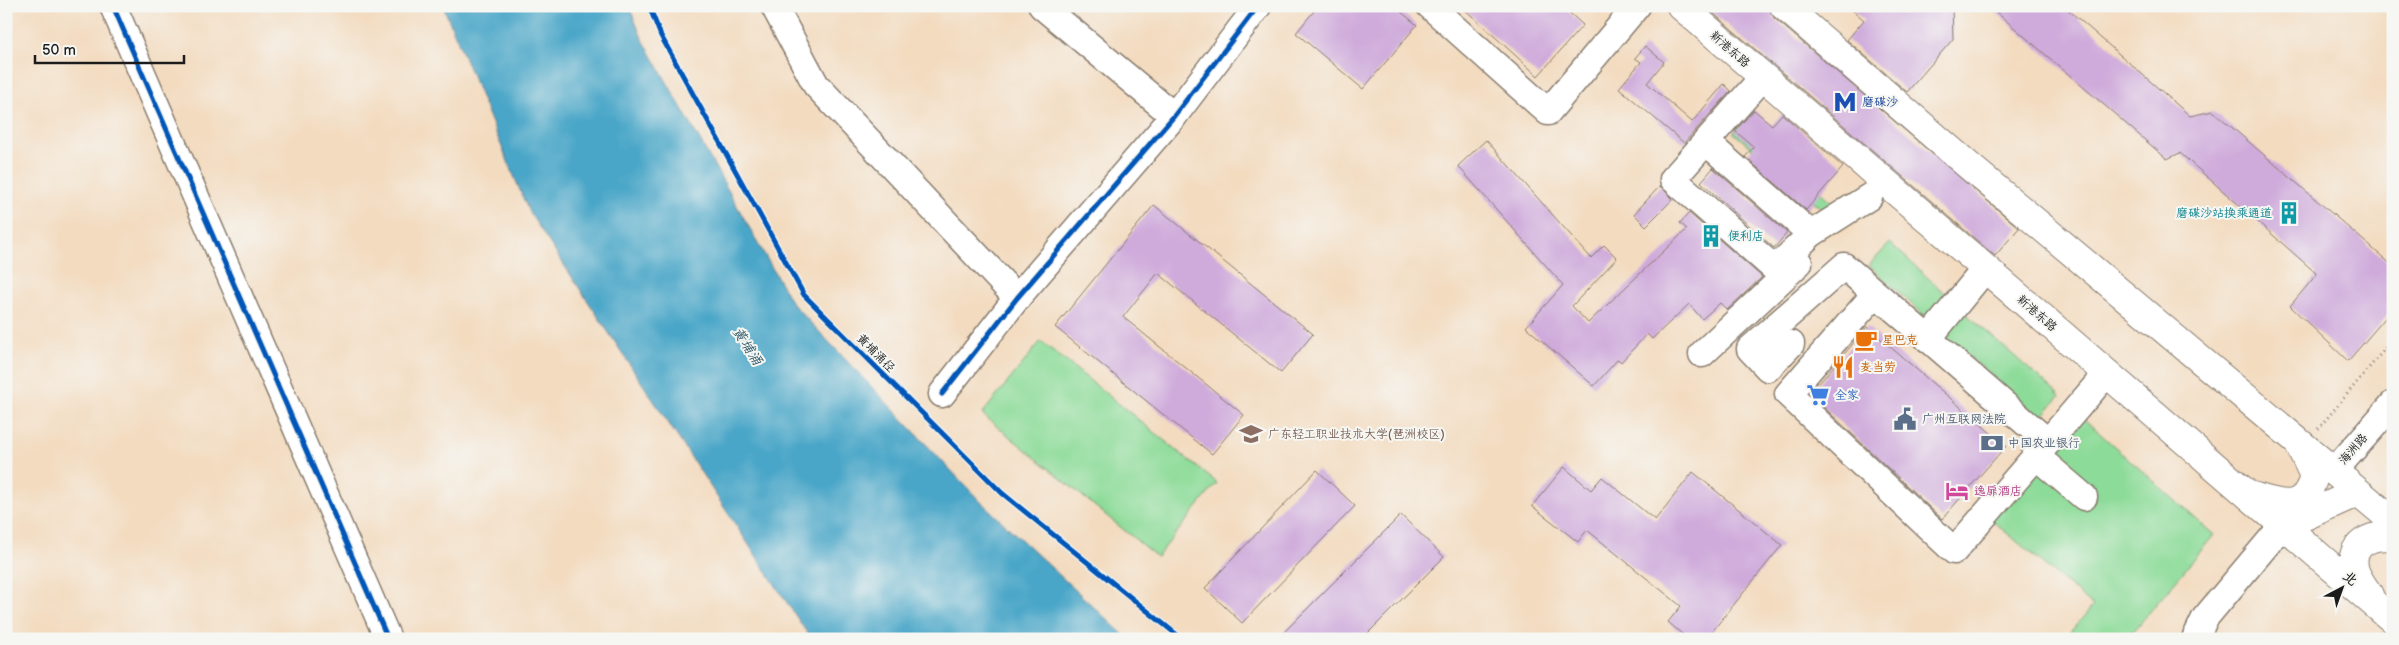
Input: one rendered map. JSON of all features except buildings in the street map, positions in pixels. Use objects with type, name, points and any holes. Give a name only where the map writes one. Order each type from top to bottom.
[{"type":"main road","name":"新港东路","points":[[1681,6],[1763,77],[1877,190],[1985,269],[2385,614]]},
{"type":"main road","points":[[1784,6],[1969,166],[2393,521]]},
{"type":"main road","points":[[2248,495],[2282,506],[2293,504],[2308,492],[2314,476],[2299,442]]},
{"type":"main road","points":[[2283,525],[2358,492]]},
{"type":"main road","points":[[2385,614],[2359,580],[2354,569],[2355,556],[2359,546],[2367,539],[2374,536],[2393,537]]},
{"type":"street","points":[[113,6],[388,639]]},
{"type":"street","points":[[774,6],[816,86],[1017,298]]},
{"type":"street","points":[[1042,6],[1174,116]]},
{"type":"street","points":[[942,394],[1017,298],[1174,116],[1258,6]]},
{"type":"street","points":[[1430,6],[1548,112],[1637,6]]},
{"type":"street","points":[[1763,77],[1673,179],[1680,186],[1775,269],[1811,234],[1877,190]]},
{"type":"street","points":[[1706,142],[1811,234]]},
{"type":"street","points":[[1702,354],[1877,190]]},
{"type":"street","points":[[1791,344],[1768,368],[1750,349],[1844,266],[1928,339],[2042,449],[2084,497]]},
{"type":"street","points":[[1928,339],[1985,269]]},
{"type":"street","points":[[1875,294],[1788,394],[1954,551],[2107,373]]},
{"type":"street","name":"海洲路","points":[[2334,471],[2393,404]]},
{"type":"street","points":[[2195,639],[2204,618],[2283,525]]},
{"type":"path","points":[[2299,442],[2393,340]]},
{"type":"green space","points":[[1739,121],[1836,206],[1825,211],[1734,133]]},
{"type":"green space","points":[[1890,243],[1951,299],[1930,321],[1869,265]]},
{"type":"green space","points":[[1964,312],[2060,396],[2041,418],[1944,335]]},
{"type":"green space","points":[[1041,341],[1217,483],[1157,557],[982,414]]},
{"type":"green space","points":[[2078,414],[2214,535],[2127,639],[2064,639],[2093,606],[1989,518]]},
{"type":"water","name":"黄埔涌","points":[[443,6],[629,6],[642,38],[792,303],[981,502],[1128,639],[811,639],[529,212]]},
{"type":"cycle path","points":[[113,6],[388,639]]},
{"type":"cycle path","name":"黄埔涌径","points":[[649,6],[661,36],[804,295],[1002,493],[1182,639]]},
{"type":"cycle path","points":[[942,394],[1017,298],[1174,116],[1258,6]]},
{"type":"place","name":"磨碟沙","points":[[1845,102]]},
{"type":"place","name":"磨碟沙站换乘通道","points":[[2289,213]]},
{"type":"place","name":"便利店","points":[[1711,236]]},
{"type":"place","name":"星巴克","points":[[1866,340]]},
{"type":"place","name":"麦当劳","points":[[1843,367]]},
{"type":"place","name":"全家","points":[[1818,395]]},
{"type":"place","name":"广州互联网法院","points":[[1905,419]]},
{"type":"place","name":"广东轻工职业技术大学(琶洲校区)","points":[[1251,434]]},
{"type":"place","name":"中国农业银行","points":[[1992,443]]},
{"type":"place","name":"逸扉酒店","points":[[1957,491]]}]
